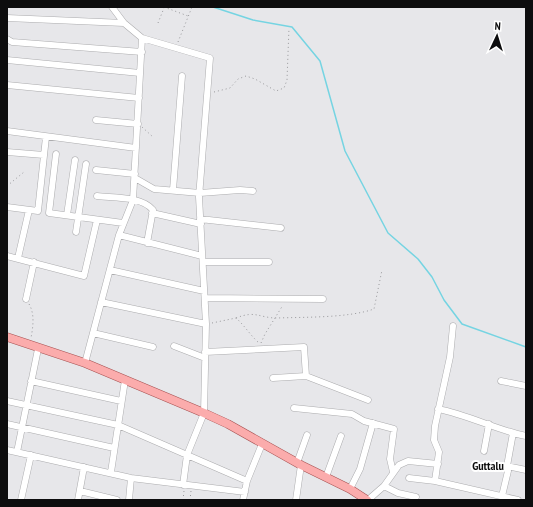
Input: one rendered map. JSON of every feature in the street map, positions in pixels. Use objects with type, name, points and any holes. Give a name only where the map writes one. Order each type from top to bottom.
[{"type":"main road","points":[[7,337],[29,346],[85,363],[204,413],[228,424],[299,464],[350,488],[367,500]]},
{"type":"street","points":[[112,7],[124,23],[142,38],[210,58],[200,193],[206,324],[204,413],[188,455],[183,485]]},
{"type":"street","points":[[7,18],[124,23]]},
{"type":"street","points":[[85,363],[118,235],[133,200],[142,38]]},
{"type":"street","points":[[7,39],[12,42],[142,52]]},
{"type":"street","points":[[7,60],[140,73]]},
{"type":"street","points":[[173,190],[182,76]]},
{"type":"street","points":[[7,85],[139,98]]},
{"type":"street","points":[[96,120],[138,125]]},
{"type":"street","points":[[7,131],[136,148]]},
{"type":"street","points":[[7,207],[38,211],[46,137]]},
{"type":"street","points":[[7,152],[44,155]]},
{"type":"street","points":[[56,154],[49,213],[124,223]]},
{"type":"street","points":[[68,216],[75,160]]},
{"type":"street","points":[[76,232],[86,164]]},
{"type":"street","points":[[96,170],[135,176],[154,188],[200,193],[240,190],[253,191]]},
{"type":"street","points":[[97,196],[133,200],[147,204],[152,210],[152,213],[146,242]]},
{"type":"street","points":[[18,258],[29,210]]},
{"type":"street","points":[[152,213],[201,222],[281,228]]},
{"type":"street","points":[[7,256],[84,276],[97,220]]},
{"type":"street","points":[[118,235],[203,259],[269,262]]},
{"type":"street","points":[[26,299],[34,262]]},
{"type":"street","points":[[110,270],[204,291]]},
{"type":"street","points":[[205,298],[322,299]]},
{"type":"street","points":[[101,302],[206,324]]},
{"type":"street","points":[[435,481],[439,452],[434,440],[438,409],[450,357],[453,326]]},
{"type":"street","points":[[93,333],[153,348]]},
{"type":"street","points":[[174,346],[205,355],[304,347],[306,376]]},
{"type":"street","points":[[17,452],[38,349]]},
{"type":"street","points":[[273,378],[306,376],[368,400]]},
{"type":"street","points":[[111,472],[125,380]]},
{"type":"street","points":[[31,381],[122,401]]},
{"type":"street","points":[[501,381],[526,386]]},
{"type":"street","points":[[7,401],[118,425],[247,481]]},
{"type":"street","points":[[294,408],[352,414],[373,423],[394,429],[390,459],[394,472]]},
{"type":"street","points":[[438,409],[461,414],[513,433],[526,436]]},
{"type":"street","points":[[350,488],[360,469],[373,423]]},
{"type":"street","points":[[7,424],[114,448]]},
{"type":"street","points":[[484,451],[489,424]]},
{"type":"street","points":[[502,496],[508,471],[507,466],[513,433]]},
{"type":"street","points":[[296,500],[299,464],[307,436]]},
{"type":"street","points":[[326,477],[341,436]]},
{"type":"street","points":[[243,500],[247,481],[262,444]]},
{"type":"street","points":[[7,450],[111,472],[131,478],[245,492]]},
{"type":"street","points":[[21,500],[31,455]]},
{"type":"street","points":[[367,500],[384,486],[399,465],[408,461],[438,464]]},
{"type":"street","points":[[507,466],[526,470]]},
{"type":"street","points":[[78,500],[84,467]]},
{"type":"street","points":[[129,500],[131,478]]},
{"type":"street","points":[[409,478],[435,481],[518,500]]},
{"type":"street","points":[[384,486],[398,493],[416,497]]},
{"type":"street","points":[[80,491],[117,500]]},
{"type":"path","points":[[158,23],[164,7],[188,17]]},
{"type":"path","points":[[176,48],[192,7]]},
{"type":"path","points":[[207,93],[230,88],[238,78],[246,76],[255,78],[276,91],[284,88],[287,80],[289,28]]},
{"type":"path","points":[[138,125],[143,127],[153,137]]},
{"type":"path","points":[[7,186],[24,172]]},
{"type":"path","points":[[206,324],[236,318],[247,313],[276,318],[358,314],[374,309],[382,270]]},
{"type":"path","points":[[26,299],[31,308],[33,322],[29,346]]},
{"type":"path","points":[[236,318],[246,327],[250,335],[260,345],[265,334],[287,299]]},
{"type":"path","points":[[183,500],[185,489],[191,490],[190,500]]},
{"type":"waterway","points":[[213,7],[253,20],[292,27],[320,61],[345,151],[388,233],[418,259],[432,277],[444,300],[462,324],[526,347]]},
{"type":"district","name":"Guttalu","points":[[488,466]]}]
